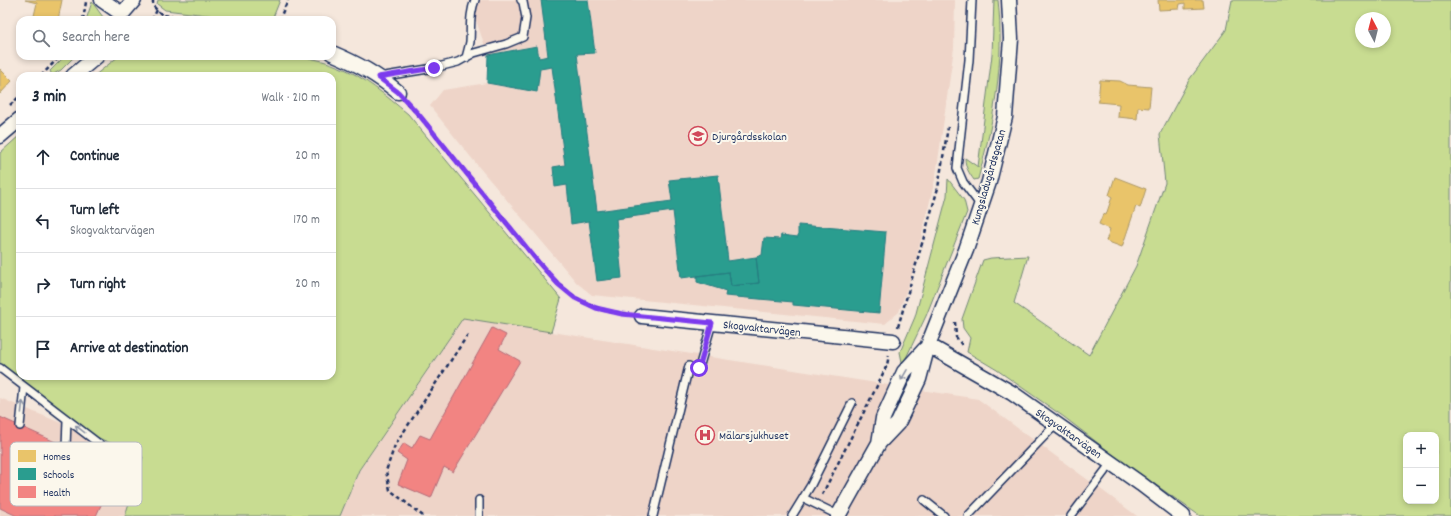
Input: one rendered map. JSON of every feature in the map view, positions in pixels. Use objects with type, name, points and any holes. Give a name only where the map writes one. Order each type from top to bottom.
[{"type":"street","points":[[102,0],[121,16]]},
{"type":"street","points":[[119,0],[122,16]]},
{"type":"street","points":[[123,16],[134,0]]},
{"type":"street","name":"Kungsladugårdsgatan","points":[[838,516],[879,443],[898,423],[919,379],[928,345],[966,250],[989,182],[1005,117],[1011,39],[1009,0]]},
{"type":"street","points":[[336,55],[353,62],[378,77],[398,92]]},
{"type":"street","points":[[78,72],[92,60]]},
{"type":"street","points":[[0,136],[16,122]]},
{"type":"street","name":"Skogvaktarvägen","points":[[642,316],[893,341]]},
{"type":"street","name":"Skogvaktarvägen","points":[[928,345],[1012,393],[1183,516]]},
{"type":"lane","points":[[466,58],[470,43],[472,7],[475,0]]},
{"type":"lane","points":[[378,77],[434,68],[458,62],[474,53],[506,44],[523,37],[526,18],[523,2],[521,0]]},
{"type":"lane","points":[[972,0],[969,60],[957,168],[963,182],[981,206]]},
{"type":"lane","points":[[699,368],[712,323]]},
{"type":"lane","points":[[653,516],[690,366]]},
{"type":"lane","points":[[0,368],[96,442]]},
{"type":"lane","points":[[20,426],[24,387]]},
{"type":"lane","points":[[792,516],[811,485],[852,403]]},
{"type":"lane","points":[[66,442],[67,420]]},
{"type":"lane","points":[[968,516],[1056,424]]},
{"type":"lane","points":[[1071,516],[1110,463]]},
{"type":"lane","points":[[803,498],[838,516]]},
{"type":"lane","points":[[479,500],[479,516]]},
{"type":"lane","points":[[924,500],[944,516]]},
{"type":"path","points":[[84,16],[87,0]]},
{"type":"path","points":[[153,0],[153,6],[162,15],[169,16]]},
{"type":"path","points":[[281,16],[288,0]]},
{"type":"path","points":[[154,16],[157,10]]},
{"type":"path","points":[[45,72],[56,60]]},
{"type":"path","points":[[398,92],[420,116],[534,257],[558,284],[575,298],[596,308],[622,314],[642,316]]},
{"type":"path","points":[[893,341],[904,310],[938,188],[948,126]]},
{"type":"path","points":[[423,516],[390,490],[386,471],[395,445],[469,333]]},
{"type":"path","points":[[817,505],[864,414],[887,365]]},
{"type":"shaded area","name":"Djurgårdsskolan","points":[[469,0],[955,0],[954,48],[936,175],[915,264],[899,312],[885,324],[592,295],[577,283],[478,166],[430,106],[443,90],[487,83],[488,55]]},
{"type":"shaded area","name":"Mälarsjukhuset","points":[[463,318],[978,399],[1137,516],[340,516],[359,471]]},
{"type":"shaded area","points":[[0,398],[107,442],[10,442],[10,506],[128,506],[125,516],[0,516]]},
{"type":"green space","points":[[158,0],[280,0],[274,16],[215,16],[165,10],[157,4]]},
{"type":"green space","points":[[994,0],[998,0],[1000,23],[997,90],[984,157],[978,179],[974,180],[968,170],[965,158],[978,167],[992,55]]},
{"type":"green space","points":[[1232,0],[1451,0],[1451,516],[1200,516],[1116,457],[1064,417],[997,370],[967,352],[970,338],[963,328],[962,319],[983,260],[991,258],[1028,256],[1014,303],[1089,355],[1136,266],[1165,183],[1160,134],[1189,80],[1226,30]]},
{"type":"green space","points":[[92,2],[102,16],[87,16]]},
{"type":"green space","points":[[61,60],[71,60],[57,72],[50,71]]},
{"type":"green space","points":[[114,60],[316,60],[332,64],[356,75],[366,81],[408,114],[561,299],[551,332],[463,318],[359,470],[340,516],[125,516],[128,506],[142,506],[142,442],[108,442],[94,436],[19,380],[336,380],[336,72],[99,72]]},
{"type":"green space","points":[[16,139],[16,378],[0,366],[0,153]]},
{"type":"green space","points":[[948,179],[964,200],[967,212],[926,316],[904,362],[902,362],[900,352],[915,317],[947,196]]},
{"type":"building: Homes","points":[[25,0],[62,0],[59,16],[34,16],[37,3]]},
{"type":"building: Homes","points":[[1158,0],[1203,0],[1204,8],[1185,9],[1185,3],[1180,4],[1179,9],[1159,10]]},
{"type":"building: Homes","points":[[0,69],[12,81],[0,94]]},
{"type":"building: Homes","points":[[1100,80],[1120,81],[1128,85],[1151,87],[1149,108],[1138,107],[1137,119],[1118,117],[1119,104],[1098,102]]},
{"type":"building: Homes","points":[[1115,177],[1146,189],[1140,208],[1136,206],[1122,247],[1106,241],[1110,229],[1099,224],[1103,214],[1106,215],[1112,197],[1109,195]]},
{"type":"building: Schools","name":"Djurgårdsskolan","points":[[541,0],[588,0],[595,53],[577,54],[597,211],[672,201],[669,180],[718,175],[728,261],[756,257],[759,283],[731,286],[729,272],[681,278],[673,211],[616,219],[622,278],[597,281],[589,221],[571,224],[567,185],[555,187],[553,167],[565,165],[552,67],[540,69],[537,92],[487,83],[488,55],[537,46],[539,58],[548,56]]},
{"type":"building: Schools","points":[[798,225],[886,232],[879,313],[793,305],[793,302],[725,296],[726,291],[697,282],[697,276],[729,272],[731,286],[759,283],[756,257],[762,255],[764,238],[780,239],[781,235],[798,237]]},
{"type":"building: Health","points":[[492,328],[506,335],[499,349],[520,361],[453,472],[444,467],[431,498],[398,484],[407,460],[397,453],[404,443],[412,448],[420,435],[430,439]]},
{"type":"building: Health","points":[[0,417],[55,442],[10,442],[10,506],[101,506],[96,516],[17,516],[0,508]]},
{"type":"place","name":"Djurgårdsskolan","points":[[698,136]]},
{"type":"place","name":"Mälarsjukhuset","points":[[705,435]]},
{"type":"route","points":[[434,68],[378,77],[398,92],[420,116],[450,155],[539,263],[558,284],[575,298],[596,308],[622,314],[712,323],[699,368]]}]
